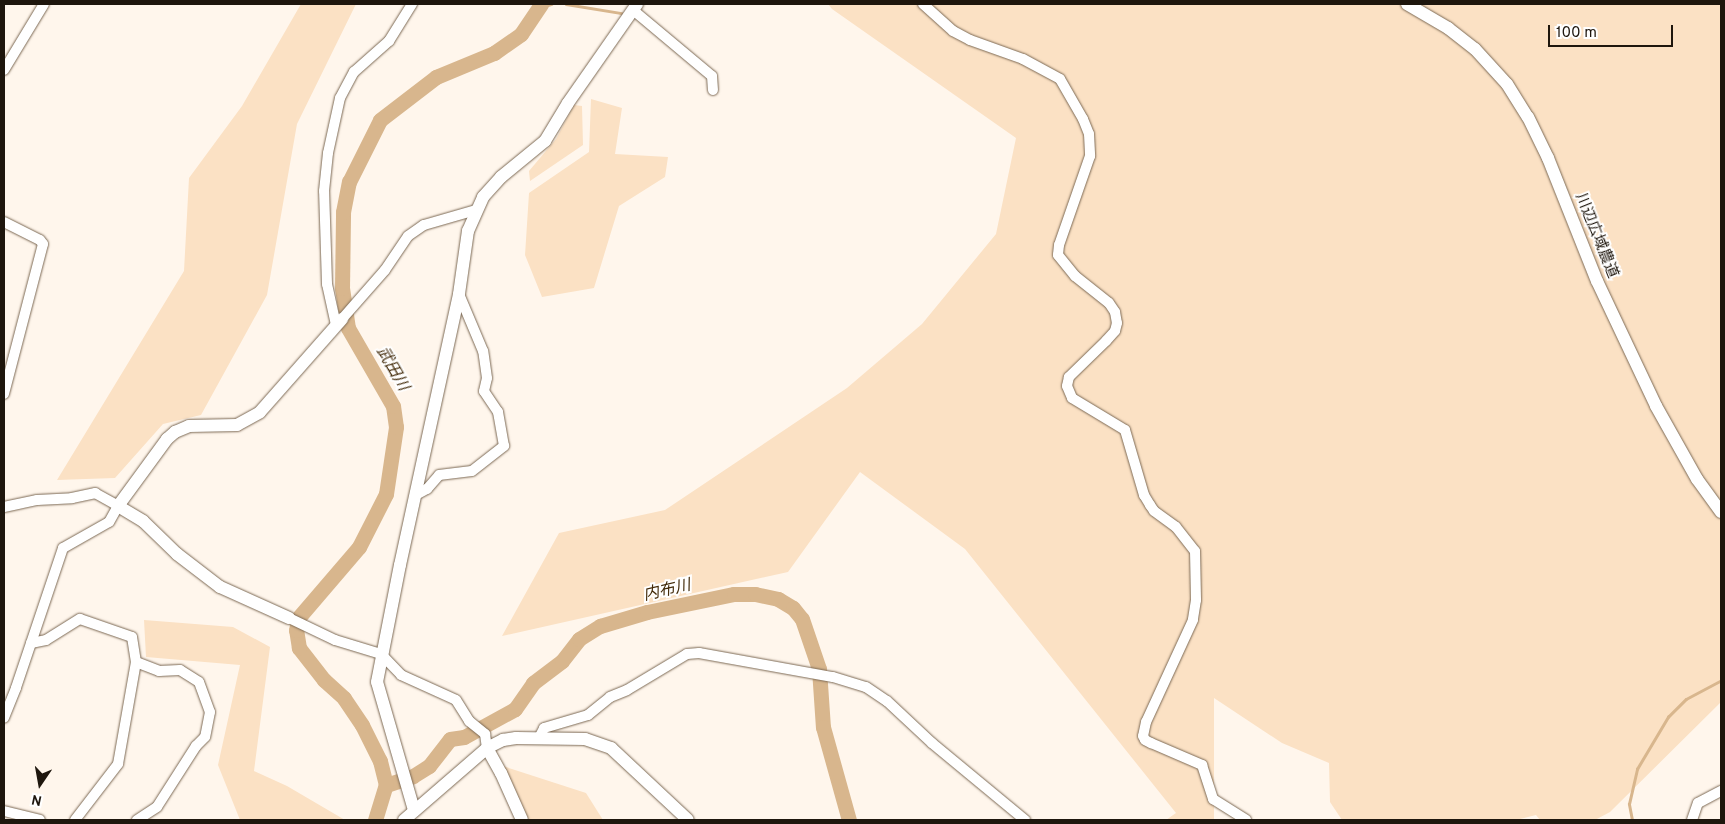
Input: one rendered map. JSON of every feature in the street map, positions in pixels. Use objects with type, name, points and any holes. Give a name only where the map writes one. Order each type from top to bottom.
[{"type":"street","points":[[4,70],[44,4]]},
{"type":"street","points":[[339,322],[327,284],[324,192],[328,153],[340,98],[354,72],[389,41],[412,4]]},
{"type":"street","points":[[923,4],[953,31],[970,40],[1023,59],[1060,80],[1083,119],[1089,134],[1090,156],[1059,245],[1058,255],[1075,276],[1109,302],[1115,312],[1116,323],[1113,334],[1069,377],[1067,386],[1072,398],[1125,430],[1144,495],[1154,512],[1176,526],[1194,547],[1195,553],[1196,600],[1193,620],[1146,722],[1143,736],[1145,740],[1151,743],[1202,765],[1213,799],[1246,820]]},
{"type":"street","name":"川辺広域農道","points":[[1407,4],[1448,28],[1474,49],[1506,84],[1528,117],[1548,158],[1600,289],[1656,406],[1697,479],[1721,512]]},
{"type":"street","points":[[413,805],[377,682],[381,654],[459,294],[468,231],[476,210],[483,196],[500,177],[546,141],[568,103],[635,7],[712,76],[713,90]]},
{"type":"street","points":[[4,718],[63,548],[109,522],[118,506],[167,439],[175,432],[189,426],[215,427],[236,425],[260,412],[385,270],[408,236],[424,225],[476,210]]},
{"type":"street","points":[[4,222],[40,240],[43,244],[4,394]]},
{"type":"street","points":[[416,495],[427,489],[439,475],[472,471],[504,446],[498,412],[484,391],[486,378],[483,351],[459,294]]},
{"type":"street","points":[[4,507],[36,500],[72,498],[95,493],[143,521],[177,554],[220,587],[344,644],[381,654],[402,674],[456,700],[469,721],[485,734],[487,748],[501,772],[522,820]]},
{"type":"street","points":[[31,643],[46,640],[80,619],[132,637],[136,662],[118,764],[75,820]]},
{"type":"street","points":[[539,738],[544,728],[588,715],[610,697],[627,690],[687,654],[699,654],[833,678],[866,687],[887,701],[932,743],[1025,820]]},
{"type":"street","points":[[136,662],[159,671],[180,670],[199,682],[210,712],[205,738],[196,746],[158,807],[137,820]]},
{"type":"street","points":[[404,820],[413,805],[487,748],[503,740],[539,738],[585,739],[611,748],[688,820]]},
{"type":"street","points":[[1692,820],[1698,803],[1721,791]]},
{"type":"street","points":[[4,811],[40,820]]},
{"type":"shaded area","points":[[301,4],[356,4],[297,124],[267,295],[201,415],[163,424],[115,478],[57,480],[184,271],[189,178],[242,106]]},
{"type":"shaded area","points":[[828,4],[1721,4],[1721,702],[1610,812],[1595,820],[1540,820],[1536,815],[1516,820],[1342,820],[1330,802],[1329,763],[1282,743],[1214,698],[1214,820],[1166,820],[1176,813],[965,549],[860,472],[788,572],[502,636],[559,533],[665,510],[847,388],[922,324],[996,234],[1016,138],[832,9]]},
{"type":"shaded area","points":[[591,99],[622,108],[615,154],[668,157],[665,177],[619,206],[594,288],[542,297],[525,255],[529,193],[589,152]]},
{"type":"shaded area","points":[[574,105],[582,106],[583,145],[530,181],[529,171],[556,139]]},
{"type":"shaded area","points":[[144,620],[233,627],[270,647],[254,771],[287,786],[345,820],[240,820],[218,765],[240,665],[146,657]]},
{"type":"shaded area","points":[[503,766],[586,793],[603,820],[529,820]]},
{"type":"waterway","name":"武田川","points":[[375,820],[386,785],[380,761],[362,725],[344,698],[324,680],[299,648],[296,630],[299,617],[359,547],[386,494],[396,427],[393,406],[348,328],[342,288],[343,212],[349,182],[380,120],[436,77],[494,53],[521,34],[541,4]]},
{"type":"waterway","points":[[538,8],[551,4]]},
{"type":"waterway","points":[[566,4],[621,13]]},
{"type":"waterway","name":"内布川","points":[[386,785],[413,776],[429,766],[450,739],[464,737],[515,709],[533,683],[562,661],[579,639],[600,626],[647,612],[734,594],[755,594],[778,599],[793,608],[802,619],[819,669],[823,727],[849,820]]},
{"type":"waterway","points":[[1632,820],[1629,804],[1637,769],[1668,717],[1686,699],[1721,680]]}]
